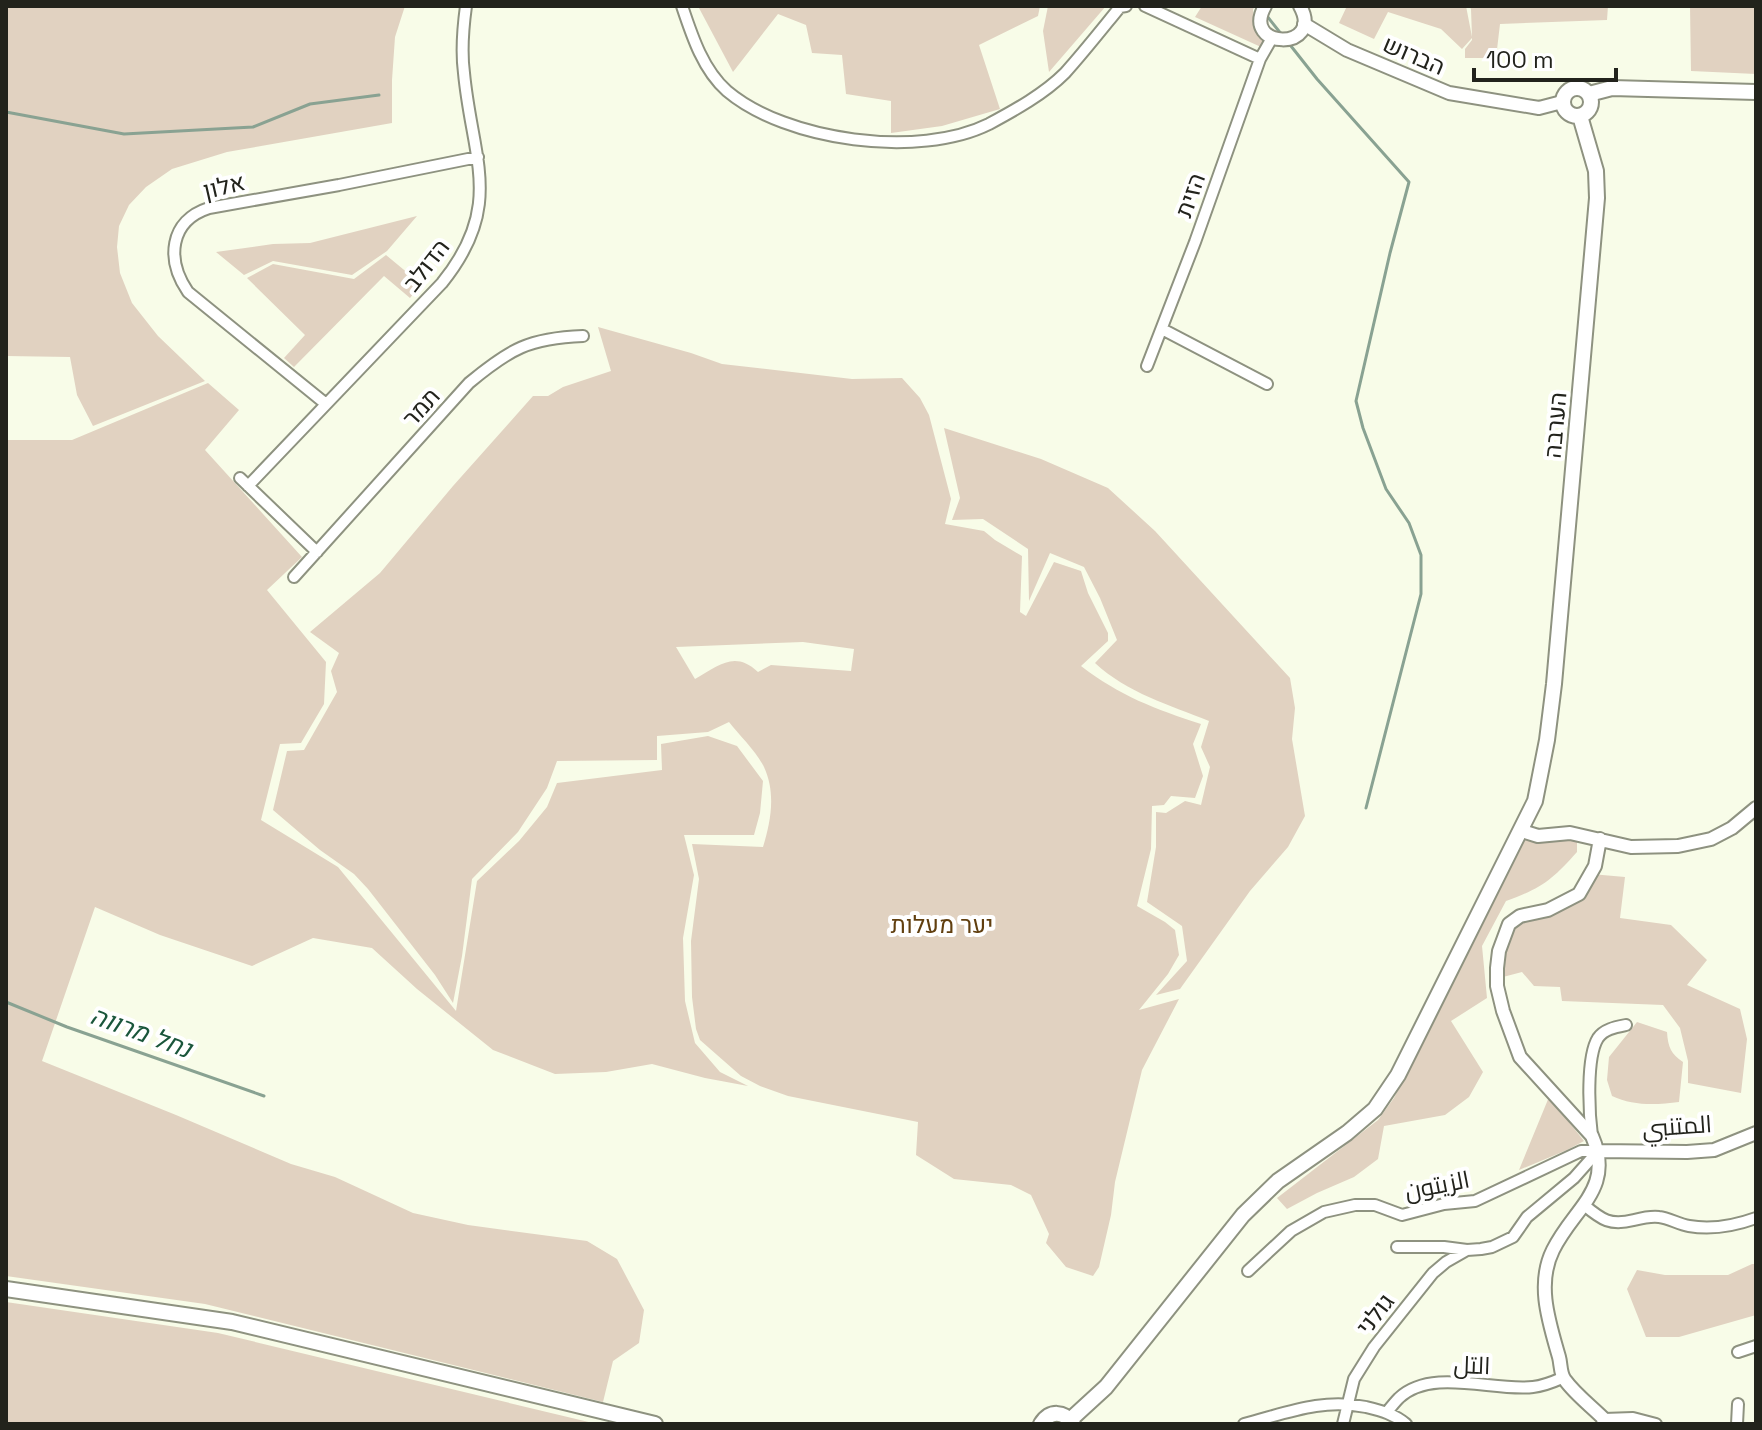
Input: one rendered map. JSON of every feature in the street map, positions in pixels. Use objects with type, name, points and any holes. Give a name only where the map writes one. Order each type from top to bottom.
[{"type":"main road","points":[[1581,88],[1589,94],[1591,106],[1580,116],[1566,111],[1562,102],[1565,93],[1581,88]]},
{"type":"main road","points":[[1589,94],[1612,88],[1756,92]]},
{"type":"main road","name":"הערבה","points":[[1072,1422],[1106,1387],[1243,1215],[1278,1181],[1347,1133],[1375,1109],[1398,1075],[1535,801],[1554,684],[1597,198],[1596,171],[1580,116]]},
{"type":"main road","points":[[6,1289],[232,1322],[655,1424]]},
{"type":"main road","points":[[1041,1424],[1046,1417],[1056,1413],[1072,1422]]},
{"type":"street","name":"הדולב","points":[[317,552],[244,482],[326,404],[442,283],[454,269],[475,227],[481,184],[464,75],[463,25],[466,6]]},
{"type":"street","points":[[682,6],[710,72],[726,90],[751,109],[815,132],[894,142],[957,135],[986,125],[1033,98],[1063,75],[1120,7],[1126,6]]},
{"type":"street","points":[[1145,6],[1260,59]]},
{"type":"street","points":[[1265,6],[1261,16],[1263,30],[1272,38],[1287,41],[1300,33],[1304,24],[1305,17],[1300,6]]},
{"type":"street","name":"הברוש","points":[[1304,24],[1347,50],[1449,93],[1539,108],[1562,102]]},
{"type":"street","name":"הזית","points":[[1147,366],[1260,59],[1272,38]]},
{"type":"street","name":"אלון","points":[[326,404],[188,292],[181,282],[174,257],[179,230],[198,212],[219,205],[478,157]]},
{"type":"street","points":[[1162,329],[1267,384]]},
{"type":"street","name":"תמר","points":[[294,577],[469,383],[497,359],[536,340],[583,336]]},
{"type":"street","points":[[1522,831],[1538,836],[1570,833],[1631,847],[1678,846],[1711,839],[1732,828],[1756,808]]},
{"type":"street","points":[[1592,1136],[1520,1057],[1503,1011],[1497,986],[1497,968],[1499,951],[1509,924],[1520,916],[1548,910],[1579,894],[1595,866],[1600,839]]},
{"type":"street","points":[[1626,1025],[1612,1028],[1599,1036],[1593,1051],[1590,1088],[1592,1136],[1598,1151],[1598,1180],[1552,1252],[1546,1270],[1545,1292],[1547,1315],[1562,1378],[1603,1421],[1633,1418],[1656,1424]]},
{"type":"street","name":"المتنبي","points":[[1598,1151],[1714,1150],[1756,1133]]},
{"type":"street","name":"الزيتون","points":[[1248,1271],[1291,1231],[1324,1212],[1355,1205],[1375,1205],[1402,1215],[1444,1204],[1475,1201],[1581,1151],[1598,1151]]},
{"type":"street","points":[[1397,1247],[1467,1250],[1492,1247],[1513,1237],[1527,1217],[1574,1178],[1598,1151]]},
{"type":"street","points":[[1584,1205],[1611,1223],[1657,1216],[1688,1226],[1712,1228],[1756,1218]]},
{"type":"street","name":"גולני","points":[[1343,1424],[1354,1379],[1374,1347],[1433,1273],[1467,1250]]},
{"type":"street","points":[[1738,1352],[1756,1346]]},
{"type":"street","name":"التل","points":[[1387,1412],[1400,1396],[1418,1387],[1469,1383],[1530,1388],[1562,1378]]},
{"type":"street","points":[[1244,1424],[1329,1403],[1347,1403],[1387,1412],[1406,1424]]},
{"type":"street","points":[[1737,1424],[1738,1404]]},
{"type":"green space","points":[[6,6],[405,6],[395,37],[392,123],[227,152],[172,169],[146,187],[129,205],[119,226],[117,247],[120,273],[132,303],[158,336],[205,381],[93,426],[77,395],[70,357],[6,356]]},
{"type":"green space","points":[[1040,6],[1038,16],[979,45],[1000,109],[942,126],[891,133],[891,101],[846,94],[842,55],[812,53],[806,25],[778,14],[733,72],[699,8]]},
{"type":"green space","points":[[1048,6],[1106,6],[1049,72],[1043,31]]},
{"type":"green space","points":[[1202,6],[1256,6],[1253,9],[1254,24],[1263,38],[1261,47],[1195,17]]},
{"type":"green space","points":[[1347,6],[1466,6],[1472,37],[1469,6],[1608,6],[1607,20],[1500,24],[1496,58],[1465,58],[1465,49],[1472,38],[1462,49],[1441,29],[1388,12],[1374,39],[1339,23]]},
{"type":"green space","points":[[1690,6],[1756,6],[1756,74],[1691,71]]},
{"type":"green space","points":[[417,216],[387,251],[352,275],[273,261],[244,275],[216,252],[273,244],[310,243]]},
{"type":"green space","points":[[386,255],[421,284],[410,298],[384,276],[294,367],[284,358],[305,335],[247,278],[273,264],[354,279]]},
{"type":"green space","name":"יער מעלות","points":[[598,327],[722,364],[852,379],[902,378],[920,398],[929,415],[951,499],[945,524],[984,531],[1022,556],[1020,612],[1026,616],[1054,562],[1081,571],[1108,633],[1108,641],[1081,666],[1138,701],[1201,724],[1193,744],[1203,776],[1195,798],[1171,796],[1164,805],[1152,806],[1151,849],[1137,906],[1175,930],[1179,955],[1139,1010],[1179,999],[1142,1070],[1115,1182],[1099,1267],[1093,1276],[1066,1267],[1046,1243],[1049,1234],[1031,1195],[1011,1185],[954,1179],[916,1155],[918,1122],[788,1096],[760,1086],[741,1076],[700,1040],[692,997],[691,941],[699,879],[692,844],[763,847],[771,807],[770,787],[764,767],[729,722],[708,732],[657,736],[657,760],[557,761],[547,788],[518,832],[472,879],[453,1003],[368,889],[354,874],[273,810],[287,751],[304,750],[337,692],[331,671],[339,653],[310,632],[380,573],[533,396],[548,396],[563,387],[611,371]],"holes":[[[803,642],[854,649],[851,671],[771,665],[758,672],[749,665],[734,661],[719,665],[695,679],[676,647]]]},
{"type":"green space","points":[[208,383],[239,410],[205,450],[302,557],[267,590],[326,662],[324,704],[301,743],[280,744],[261,820],[338,867],[456,1011],[477,881],[519,841],[547,807],[557,783],[662,770],[661,744],[708,736],[737,746],[763,781],[760,813],[754,835],[684,835],[694,875],[683,938],[685,1001],[695,1043],[720,1072],[748,1086],[652,1064],[606,1072],[555,1074],[493,1050],[372,948],[313,938],[252,966],[160,935],[95,907],[42,1061],[291,1164],[335,1177],[413,1213],[468,1225],[587,1241],[617,1259],[644,1310],[639,1343],[613,1361],[603,1402],[205,1304],[6,1276],[6,440],[72,440]]},
{"type":"green space","points":[[944,428],[1041,459],[1108,488],[1155,531],[1290,678],[1295,708],[1292,739],[1305,816],[1288,847],[1250,891],[1180,989],[1156,995],[1187,961],[1182,926],[1147,902],[1156,847],[1156,812],[1166,813],[1185,801],[1201,805],[1210,767],[1201,747],[1209,721],[1135,690],[1095,663],[1117,640],[1084,567],[1050,553],[1029,601],[1028,549],[983,519],[952,520],[960,498]]},
{"type":"green space","points":[[1577,835],[1577,852],[1560,870],[1538,887],[1506,901],[1482,946],[1487,998],[1451,1021],[1483,1072],[1469,1097],[1445,1115],[1384,1126],[1378,1159],[1354,1177],[1287,1209],[1277,1198],[1378,1120],[1394,1098],[1521,839]]},
{"type":"green space","points":[[1591,874],[1625,877],[1620,918],[1671,925],[1707,960],[1687,985],[1740,1009],[1747,1039],[1741,1093],[1688,1083],[1688,1061],[1680,1028],[1663,1005],[1562,1001],[1560,987],[1534,986],[1522,972],[1503,977],[1508,929],[1564,899]]},
{"type":"green space","points":[[1637,1022],[1667,1032],[1671,1050],[1683,1062],[1679,1102],[1645,1104],[1612,1096],[1607,1080],[1609,1057]]},
{"type":"green space","points":[[1549,1097],[1584,1141],[1519,1170]]},
{"type":"green space","points":[[1756,1264],[1756,1315],[1679,1337],[1646,1337],[1627,1289],[1637,1270],[1665,1275],[1728,1275]]},
{"type":"green space","points":[[6,1302],[218,1333],[597,1424],[6,1424]]},
{"type":"waterway","points":[[1267,16],[1282,35]]},
{"type":"waterway","points":[[1287,41],[1409,182],[1356,401],[1386,489],[1409,523],[1421,555],[1421,594],[1366,808]]},
{"type":"waterway","points":[[6,112],[124,134],[253,127],[310,104],[379,95]]},
{"type":"waterway","name":"נחל מרווה","points":[[6,1002],[67,1027],[264,1096]]}]
